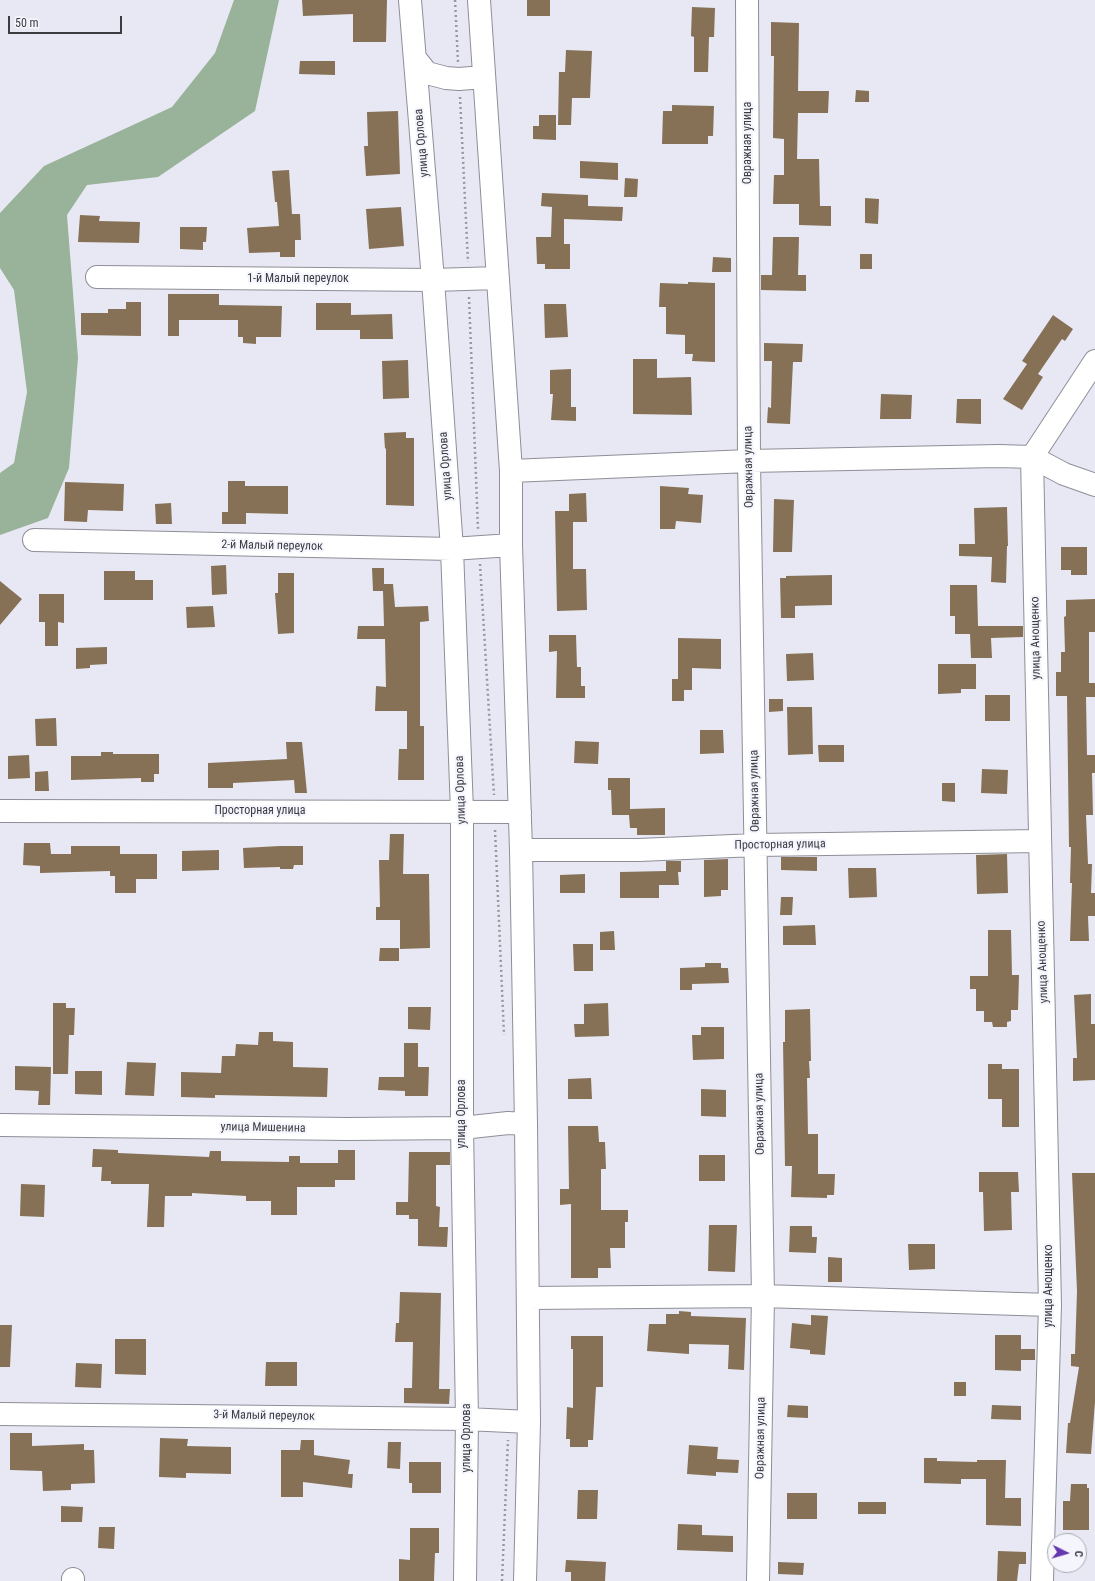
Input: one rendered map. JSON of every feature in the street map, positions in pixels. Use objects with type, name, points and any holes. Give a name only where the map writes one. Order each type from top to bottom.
[{"type":"street","name":"улица Орлова","points":[[410,0],[433,280],[452,549],[462,811],[462,1128],[467,1419],[465,1581]]},
{"type":"street","points":[[479,0],[511,471],[510,545],[520,812],[526,1124],[528,1298],[519,1421],[525,1581]]},
{"type":"street","name":"Овражная улица","points":[[747,0],[749,461],[763,1296],[758,1581]]},
{"type":"street","points":[[415,58],[427,73],[446,78],[459,79],[484,77]]},
{"type":"street","name":"1-й Малый переулок","points":[[96,277],[433,280],[498,278]]},
{"type":"street","points":[[1032,457],[1095,361]]},
{"type":"street","points":[[511,471],[749,461],[991,456],[1032,457],[1064,474],[1095,485]]},
{"type":"street","name":"улица Анощенко","points":[[1032,457],[1050,1305],[1042,1581]]},
{"type":"street","name":"2-й Малый переулок","points":[[34,540],[452,549],[510,545]]},
{"type":"street","name":"Просторная улица","points":[[0,811],[520,812]]},
{"type":"street","name":"Просторная улица","points":[[521,850],[639,850],[756,844],[1040,841]]},
{"type":"street","name":"улица Мишенина","points":[[0,1125],[462,1128],[508,1123],[526,1124]]},
{"type":"street","points":[[528,1298],[763,1296],[1050,1305]]},
{"type":"street","name":"3-й Малый переулок","points":[[0,1414],[467,1419],[519,1421]]},
{"type":"path","points":[[455,0],[469,279],[479,546],[494,811],[504,1037]]},
{"type":"path","points":[[502,1581],[519,1421]]},
{"type":"green space","points":[[234,0],[279,0],[255,111],[158,177],[87,185],[67,215],[78,358],[69,468],[48,518],[0,535],[0,473],[14,463],[27,392],[14,290],[0,268],[0,213],[44,166],[172,107],[215,53]]},
{"type":"building","points":[[302,0],[387,0],[386,42],[353,42],[353,14],[303,16]]},
{"type":"building","points":[[527,0],[550,0],[550,16],[527,16]]},
{"type":"building","points":[[692,7],[715,8],[714,37],[709,37],[708,72],[694,72],[694,37],[691,36]]},
{"type":"building","points":[[771,22],[799,23],[798,91],[829,91],[828,113],[798,113],[797,159],[819,159],[820,206],[831,206],[831,226],[799,225],[799,204],[773,204],[774,175],[784,175],[784,139],[773,138],[774,56],[771,56]]},
{"type":"building","points":[[566,50],[592,51],[590,98],[572,98],[571,125],[558,125],[559,72],[565,72]]},
{"type":"building","points":[[300,61],[335,61],[335,75],[299,74]]},
{"type":"building","points":[[856,90],[869,91],[869,102],[855,102]]},
{"type":"building","points":[[672,105],[714,106],[713,136],[708,136],[708,144],[662,144],[663,111],[672,111]]},
{"type":"building","points":[[398,111],[400,174],[366,176],[364,146],[368,146],[367,112]]},
{"type":"building","points":[[539,115],[556,115],[556,140],[533,139],[533,126],[539,126]]},
{"type":"building","points":[[580,161],[618,163],[618,180],[580,178]]},
{"type":"building","points":[[289,170],[292,214],[300,214],[301,240],[295,240],[295,257],[280,257],[280,252],[249,253],[247,228],[279,226],[272,171]]},
{"type":"building","points":[[625,178],[638,179],[637,197],[624,197]]},
{"type":"building","points":[[542,193],[588,195],[588,206],[623,207],[622,221],[564,219],[564,244],[570,244],[570,269],[545,269],[545,264],[537,264],[536,237],[551,237],[552,207],[541,206]]},
{"type":"building","points":[[865,198],[879,199],[878,224],[865,223]]},
{"type":"building","points":[[401,207],[404,246],[369,249],[366,209]]},
{"type":"building","points":[[80,215],[100,216],[99,221],[140,222],[139,243],[78,242]]},
{"type":"building","points":[[180,227],[207,227],[206,242],[203,242],[203,250],[180,249]]},
{"type":"building","points":[[773,237],[799,237],[798,275],[806,275],[806,291],[761,290],[761,275],[772,275]]},
{"type":"building","points":[[860,254],[872,254],[872,269],[860,269]]},
{"type":"building","points":[[713,257],[731,258],[731,272],[712,272]]},
{"type":"building","points":[[688,282],[715,283],[715,362],[692,361],[693,354],[685,354],[685,335],[666,334],[666,307],[659,307],[660,283],[688,284]]},
{"type":"building","points":[[168,294],[219,294],[219,305],[282,306],[281,337],[256,337],[256,344],[243,343],[243,337],[238,337],[238,320],[179,320],[179,336],[168,336]]},
{"type":"building","points":[[126,302],[141,302],[141,336],[81,335],[81,313],[108,313],[108,309],[126,309]]},
{"type":"building","points":[[316,303],[351,303],[351,315],[392,314],[393,339],[360,339],[360,330],[316,330]]},
{"type":"building","points":[[544,304],[566,304],[568,337],[545,338]]},
{"type":"building","points":[[1053,315],[1073,329],[1065,341],[1062,339],[1038,374],[1043,377],[1022,410],[1003,399],[1027,364],[1022,361]]},
{"type":"building","points":[[764,343],[803,344],[802,362],[793,362],[790,424],[767,423],[768,407],[771,408],[772,361],[764,361]]},
{"type":"building","points":[[633,359],[657,359],[657,378],[691,377],[692,415],[633,414]]},
{"type":"building","points":[[408,360],[409,398],[383,399],[382,361]]},
{"type":"building","points":[[571,369],[571,407],[576,407],[576,421],[551,420],[553,394],[550,394],[550,370]]},
{"type":"building","points":[[881,394],[912,395],[911,419],[880,419]]},
{"type":"building","points":[[957,399],[981,399],[981,424],[956,423]]},
{"type":"building","points":[[406,432],[406,438],[414,438],[414,506],[386,505],[386,448],[385,449],[384,433]]},
{"type":"building","points":[[228,481],[245,481],[245,486],[288,486],[288,514],[246,513],[246,524],[222,524],[222,512],[228,512]]},
{"type":"building","points":[[65,482],[124,484],[123,511],[88,510],[87,522],[64,521]]},
{"type":"building","points":[[660,486],[689,488],[688,494],[703,495],[701,523],[676,521],[675,529],[660,529]]},
{"type":"building","points":[[586,493],[587,522],[573,522],[573,569],[586,569],[587,610],[557,611],[555,511],[569,511],[569,494]]},
{"type":"building","points":[[774,499],[794,500],[792,552],[773,552]]},
{"type":"building","points":[[171,503],[172,524],[156,524],[155,504]]},
{"type":"building","points":[[1007,507],[1008,546],[1006,583],[991,582],[992,557],[959,556],[959,544],[975,544],[974,508]]},
{"type":"building","points":[[1061,547],[1087,547],[1087,575],[1071,575],[1071,570],[1061,570]]},
{"type":"building","points":[[226,565],[227,594],[212,595],[211,566]]},
{"type":"building","points":[[372,568],[384,568],[384,584],[393,584],[395,607],[428,606],[429,621],[420,622],[420,726],[424,726],[424,780],[398,780],[399,749],[407,749],[407,711],[375,711],[376,686],[386,687],[385,639],[357,639],[358,626],[384,626],[383,591],[373,591]]},
{"type":"building","points":[[104,571],[135,571],[135,580],[153,580],[153,600],[104,600]]},
{"type":"building","points":[[278,573],[294,573],[294,633],[278,634],[275,593],[278,593]]},
{"type":"building","points":[[832,575],[832,605],[795,606],[795,618],[781,618],[780,578],[786,578],[786,576]]},
{"type":"building","points":[[0,581],[22,599],[0,625]]},
{"type":"building","points":[[950,585],[977,585],[978,626],[1023,626],[1023,637],[991,638],[992,658],[971,658],[970,634],[955,634],[955,616],[950,616]]},
{"type":"building","points":[[39,594],[64,594],[64,623],[58,622],[58,646],[45,646],[45,622],[39,622]]},
{"type":"building","points":[[1095,599],[1095,632],[1089,632],[1089,683],[1095,683],[1095,697],[1086,697],[1087,755],[1095,755],[1095,773],[1092,773],[1093,815],[1086,815],[1088,864],[1092,864],[1091,893],[1095,893],[1095,916],[1088,916],[1089,941],[1070,941],[1072,883],[1070,883],[1071,847],[1069,847],[1067,696],[1056,696],[1056,672],[1061,672],[1061,652],[1065,652],[1064,617],[1066,616],[1066,600]]},
{"type":"building","points":[[213,606],[215,627],[187,628],[186,607]]},
{"type":"building","points":[[549,635],[576,635],[577,667],[581,667],[581,686],[585,686],[585,698],[556,698],[557,651],[549,652]]},
{"type":"building","points":[[678,638],[721,639],[721,669],[692,668],[692,690],[684,690],[684,701],[672,701],[672,679],[678,679]]},
{"type":"building","points":[[107,647],[107,664],[90,665],[90,668],[76,669],[76,648]]},
{"type":"building","points":[[813,653],[814,680],[787,681],[786,654]]},
{"type":"building","points":[[938,664],[976,664],[976,689],[961,689],[961,693],[938,694]]},
{"type":"building","points":[[985,695],[1010,695],[1010,721],[985,721]]},
{"type":"building","points":[[769,699],[783,699],[783,711],[769,712]]},
{"type":"building","points":[[787,707],[812,707],[813,754],[788,755]]},
{"type":"building","points":[[56,718],[57,746],[36,746],[35,719]]},
{"type":"building","points":[[700,730],[723,730],[724,753],[700,754]]},
{"type":"building","points":[[575,741],[599,742],[598,764],[574,763]]},
{"type":"building","points":[[286,742],[302,742],[307,793],[295,793],[294,780],[233,783],[233,788],[208,788],[208,763],[287,759]]},
{"type":"building","points":[[818,745],[844,745],[844,762],[819,762]]},
{"type":"building","points":[[101,752],[113,752],[113,754],[159,754],[159,774],[154,774],[154,782],[141,782],[141,778],[71,780],[71,756],[101,756]]},
{"type":"building","points":[[29,755],[30,778],[8,779],[8,756]]},
{"type":"building","points":[[982,769],[1008,770],[1007,794],[981,793]]},
{"type":"building","points":[[48,771],[49,791],[35,791],[35,772]]},
{"type":"building","points":[[608,778],[630,778],[630,809],[665,808],[665,835],[637,835],[637,828],[630,828],[629,815],[612,815],[611,790],[608,790]]},
{"type":"building","points":[[942,783],[955,783],[955,802],[942,801]]},
{"type":"building","points":[[390,834],[404,834],[403,874],[429,874],[430,948],[400,949],[400,920],[376,920],[376,907],[380,907],[379,860],[389,860]]},
{"type":"building","points":[[24,843],[50,843],[51,854],[71,854],[71,846],[120,846],[120,854],[157,854],[157,879],[136,879],[136,893],[115,893],[115,876],[110,876],[110,871],[40,873],[40,866],[23,865]]},
{"type":"building","points":[[303,846],[303,865],[294,865],[293,869],[280,869],[280,867],[244,868],[243,848]]},
{"type":"building","points":[[219,850],[219,870],[182,871],[182,851]]},
{"type":"building","points":[[1007,854],[1008,893],[977,894],[976,855]]},
{"type":"building","points":[[781,857],[817,857],[817,871],[781,870]]},
{"type":"building","points":[[728,859],[728,890],[721,890],[721,896],[704,897],[704,860]]},
{"type":"building","points":[[666,861],[681,861],[681,872],[678,872],[679,885],[659,885],[659,898],[620,898],[620,872],[666,871]]},
{"type":"building","points":[[848,868],[876,868],[877,897],[849,898]]},
{"type":"building","points":[[585,874],[585,893],[560,893],[560,875]]},
{"type":"building","points":[[781,897],[793,897],[792,915],[780,915]]},
{"type":"building","points":[[815,925],[816,945],[783,945],[783,926]]},
{"type":"building","points":[[988,930],[1011,930],[1012,975],[1019,975],[1018,1010],[1011,1010],[1011,1021],[1007,1022],[1007,1027],[993,1027],[992,1022],[984,1022],[984,1011],[976,1011],[976,989],[970,989],[970,976],[988,976]]},
{"type":"building","points":[[614,931],[615,950],[600,950],[600,932]]},
{"type":"building","points":[[573,944],[593,944],[593,971],[574,971]]},
{"type":"building","points":[[380,948],[399,948],[399,961],[379,961]]},
{"type":"building","points":[[705,963],[721,963],[721,968],[728,968],[729,983],[692,984],[692,990],[680,990],[680,968],[705,967]]},
{"type":"building","points":[[1091,994],[1091,1024],[1095,1024],[1095,1080],[1073,1081],[1073,1058],[1077,1058],[1074,995]]},
{"type":"building","points":[[53,1003],[66,1003],[66,1008],[75,1008],[74,1035],[69,1035],[68,1074],[53,1074]]},
{"type":"building","points":[[608,1003],[609,1036],[575,1037],[574,1024],[584,1024],[584,1004]]},
{"type":"building","points":[[408,1007],[431,1007],[430,1030],[408,1029]]},
{"type":"building","points":[[810,1009],[811,1061],[809,1061],[810,1078],[807,1078],[808,1134],[818,1134],[818,1174],[835,1174],[834,1195],[827,1195],[827,1198],[791,1197],[792,1166],[785,1166],[783,1042],[785,1042],[785,1010]]},
{"type":"building","points":[[701,1027],[724,1027],[724,1059],[693,1060],[692,1035],[701,1035]]},
{"type":"building","points":[[259,1032],[273,1032],[273,1041],[293,1042],[293,1067],[328,1068],[327,1097],[215,1095],[215,1098],[181,1097],[181,1072],[221,1073],[222,1056],[235,1056],[236,1044],[258,1045]]},
{"type":"building","points":[[404,1043],[418,1043],[418,1067],[429,1067],[428,1096],[405,1096],[405,1091],[378,1090],[379,1077],[404,1077]]},
{"type":"building","points":[[127,1062],[156,1063],[154,1096],[125,1095]]},
{"type":"building","points":[[988,1064],[1002,1064],[1002,1069],[1019,1069],[1019,1127],[1002,1127],[1002,1099],[988,1099]]},
{"type":"building","points":[[15,1066],[51,1067],[50,1105],[38,1105],[39,1091],[15,1090]]},
{"type":"building","points":[[75,1071],[102,1071],[102,1095],[75,1094]]},
{"type":"building","points":[[591,1078],[592,1099],[568,1099],[568,1079]]},
{"type":"building","points":[[701,1089],[726,1090],[726,1117],[701,1116]]},
{"type":"building","points":[[568,1126],[598,1126],[599,1142],[605,1142],[606,1169],[601,1169],[601,1210],[628,1210],[628,1222],[625,1222],[625,1248],[610,1248],[611,1268],[598,1268],[598,1278],[571,1278],[571,1204],[560,1205],[560,1189],[569,1189]]},
{"type":"building","points":[[93,1149],[118,1150],[118,1153],[209,1157],[210,1151],[221,1151],[221,1161],[289,1162],[289,1156],[300,1156],[300,1163],[338,1163],[338,1150],[355,1150],[355,1180],[335,1180],[335,1187],[297,1187],[297,1215],[271,1215],[271,1201],[246,1201],[246,1196],[192,1193],[192,1196],[165,1196],[164,1227],[147,1227],[149,1184],[111,1184],[111,1181],[101,1181],[102,1167],[92,1167]]},
{"type":"building","points":[[409,1152],[450,1152],[450,1165],[436,1165],[436,1206],[440,1207],[439,1227],[448,1227],[447,1247],[418,1246],[418,1219],[409,1219],[409,1215],[396,1215],[396,1202],[408,1202]]},
{"type":"building","points":[[699,1155],[725,1155],[725,1181],[699,1181]]},
{"type":"building","points":[[979,1172],[1018,1172],[1019,1192],[1011,1192],[1012,1230],[984,1231],[983,1192],[979,1192]]},
{"type":"building","points":[[1072,1173],[1095,1173],[1095,1402],[1091,1454],[1066,1453],[1068,1423],[1070,1423],[1079,1367],[1071,1366],[1071,1354],[1075,1354],[1077,1291]]},
{"type":"building","points":[[21,1184],[45,1185],[44,1217],[20,1216]]},
{"type":"building","points":[[709,1225],[737,1225],[735,1272],[708,1271]]},
{"type":"building","points":[[790,1226],[812,1226],[812,1237],[817,1237],[816,1253],[789,1252]]},
{"type":"building","points":[[908,1244],[935,1244],[935,1269],[909,1270]]},
{"type":"building","points":[[828,1257],[842,1258],[842,1282],[828,1282]]},
{"type":"building","points":[[400,1292],[441,1293],[439,1389],[450,1389],[449,1404],[404,1403],[404,1388],[412,1388],[413,1342],[395,1342],[396,1323],[399,1323]]},
{"type":"building","points":[[679,1311],[691,1312],[691,1316],[746,1318],[744,1370],[728,1369],[729,1345],[689,1344],[689,1354],[647,1351],[649,1324],[666,1324],[666,1314],[679,1314]]},
{"type":"building","points":[[811,1315],[828,1316],[825,1355],[810,1354],[810,1350],[790,1348],[792,1323],[811,1325]]},
{"type":"building","points":[[0,1325],[12,1325],[10,1367],[0,1367]]},
{"type":"building","points":[[995,1335],[1021,1335],[1021,1349],[1035,1349],[1035,1360],[1021,1360],[1021,1371],[995,1370]]},
{"type":"building","points":[[571,1336],[603,1336],[603,1387],[596,1387],[593,1440],[588,1440],[588,1447],[570,1447],[570,1439],[566,1439],[567,1407],[573,1408],[573,1349],[571,1349]]},
{"type":"building","points":[[115,1339],[146,1339],[146,1375],[115,1374]]},
{"type":"building","points":[[266,1362],[297,1362],[297,1386],[265,1386]]},
{"type":"building","points":[[76,1363],[102,1364],[101,1388],[75,1387]]},
{"type":"building","points":[[954,1382],[966,1382],[966,1396],[954,1396]]},
{"type":"building","points":[[788,1405],[808,1406],[808,1418],[787,1417]]},
{"type":"building","points":[[992,1405],[1021,1406],[1021,1420],[991,1419]]},
{"type":"building","points":[[10,1433],[32,1433],[32,1446],[84,1444],[84,1450],[94,1450],[95,1483],[71,1484],[71,1490],[43,1491],[42,1471],[10,1470]]},
{"type":"building","points":[[160,1438],[188,1439],[187,1446],[231,1447],[231,1474],[186,1473],[186,1478],[159,1477]]},
{"type":"building","points":[[301,1440],[314,1440],[314,1455],[350,1460],[348,1474],[353,1474],[352,1488],[303,1482],[303,1497],[281,1497],[281,1450],[300,1450]]},
{"type":"building","points":[[388,1442],[401,1442],[400,1469],[387,1468]]},
{"type":"building","points":[[689,1445],[718,1447],[717,1459],[739,1460],[738,1473],[716,1472],[716,1476],[687,1474]]},
{"type":"building","points":[[924,1458],[937,1458],[937,1461],[977,1462],[977,1460],[1006,1460],[1005,1498],[1021,1498],[1021,1526],[986,1525],[986,1479],[961,1479],[961,1484],[924,1483]]},
{"type":"building","points":[[409,1462],[441,1462],[441,1493],[412,1493],[412,1483],[409,1483]]},
{"type":"building","points":[[1071,1484],[1087,1484],[1087,1488],[1089,1488],[1089,1530],[1063,1530],[1063,1501],[1070,1501]]},
{"type":"building","points":[[578,1490],[598,1490],[597,1519],[577,1519]]},
{"type":"building","points":[[787,1493],[817,1493],[817,1519],[787,1519]]},
{"type":"building","points":[[858,1502],[886,1502],[886,1514],[858,1514]]},
{"type":"building","points":[[61,1506],[83,1507],[82,1522],[61,1522]]},
{"type":"building","points":[[678,1524],[702,1525],[702,1535],[733,1536],[733,1552],[677,1550]]},
{"type":"building","points":[[99,1527],[115,1527],[114,1549],[98,1548]]},
{"type":"building","points":[[410,1528],[439,1528],[439,1553],[435,1553],[434,1581],[399,1581],[399,1559],[410,1560]]},
{"type":"building","points":[[998,1551],[1026,1552],[1026,1564],[1019,1564],[1017,1581],[997,1581]]},
{"type":"building","points":[[566,1560],[606,1562],[605,1581],[571,1581],[571,1572],[565,1572]]},
{"type":"building","points":[[778,1562],[804,1563],[803,1575],[778,1574]]}]
